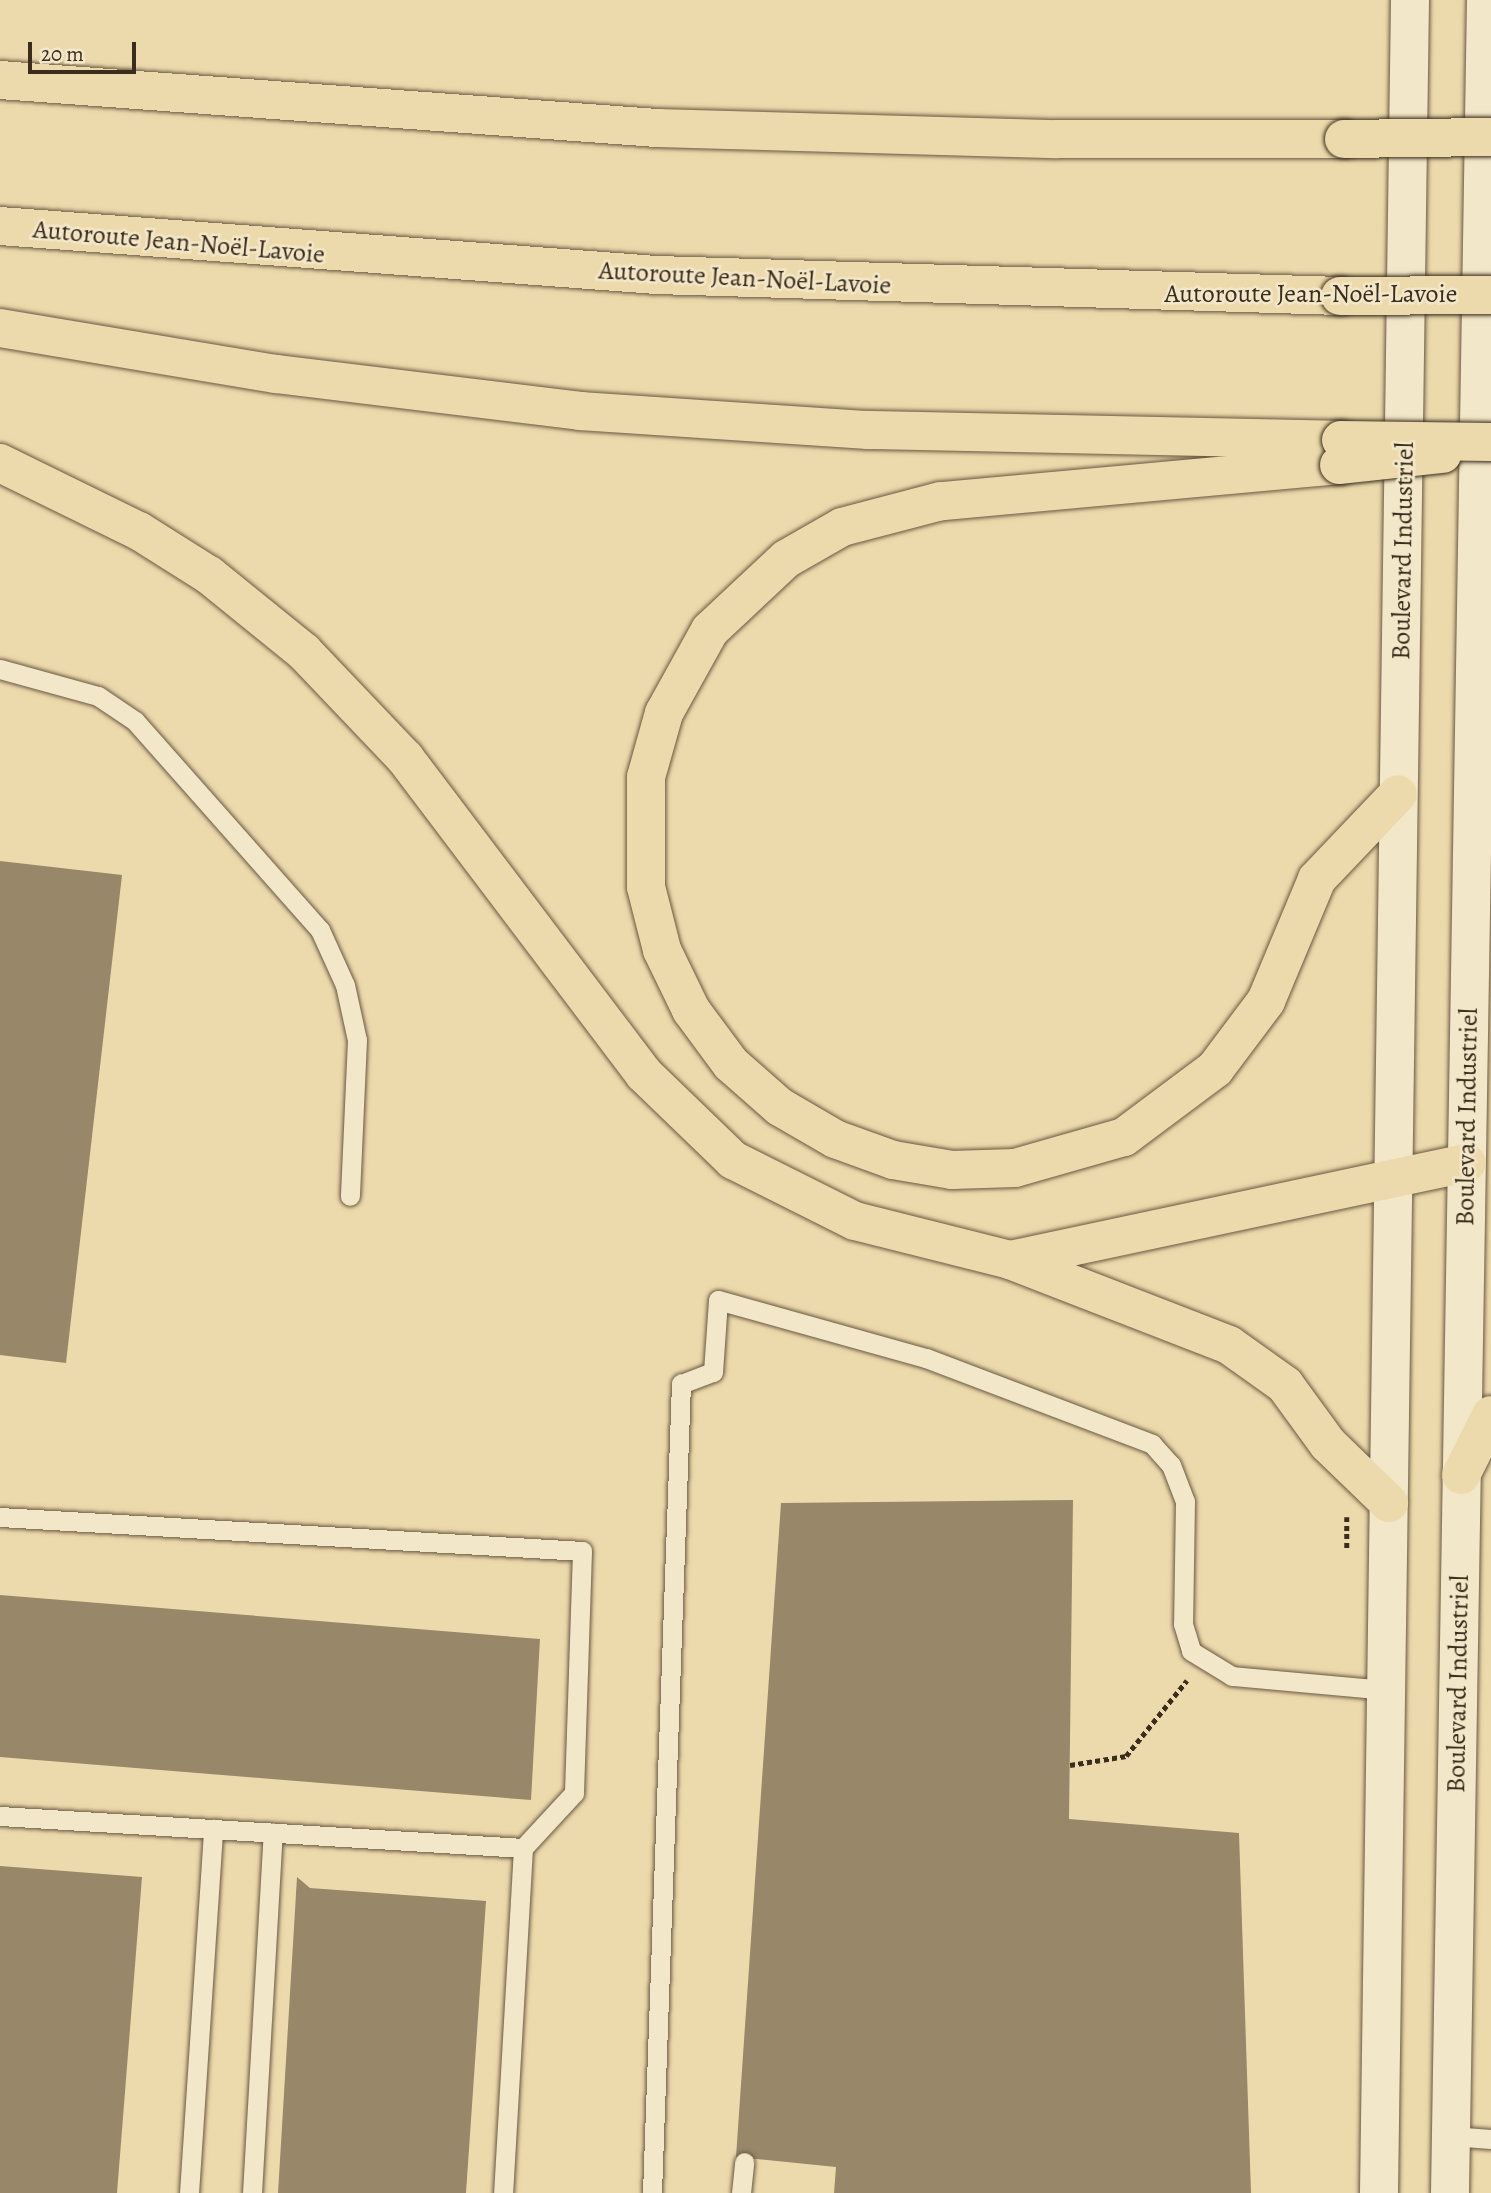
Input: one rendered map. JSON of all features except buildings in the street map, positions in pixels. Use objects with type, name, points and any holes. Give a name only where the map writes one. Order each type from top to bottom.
[{"type":"main road","points":[[0,80],[657,128],[1033,139],[1491,137]]},
{"type":"main road","name":"Autoroute Jean-Noël-Lavoie","points":[[0,226],[657,275],[1340,296],[1491,295]]},
{"type":"main road","points":[[0,328],[276,374],[579,411],[868,430],[1340,453],[1491,448]]},
{"type":"main road","points":[[1398,794],[1317,878],[1266,1001],[1215,1069],[1124,1137],[1015,1168],[952,1170],[893,1160],[780,1107],[731,1064],[691,1010],[662,950],[646,887],[646,776],[664,713],[710,630],[786,559],[842,527],[941,501],[1340,453],[1491,442]]},
{"type":"main road","points":[[0,463],[139,530],[209,575],[304,652],[405,758],[630,1058],[708,1140],[825,1210],[1010,1260],[1229,1345],[1258,1362],[1292,1393],[1328,1444],[1389,1503]]},
{"type":"main road","points":[[1010,1260],[1467,1163]]},
{"type":"main road","points":[[1461,1475],[1491,1415]]},
{"type":"street","name":"Boulevard Industriel","points":[[1379,2193],[1410,0]]},
{"type":"street","name":"Boulevard Industriel","points":[[1450,2193],[1486,0]]},
{"type":"lane","points":[[0,669],[82,690],[135,721],[320,930],[345,985],[357,1040],[349,1196]]},
{"type":"lane","points":[[652,2193],[681,1384],[713,1372],[718,1300],[926,1358],[1152,1444],[1171,1465],[1185,1501],[1184,1632],[1202,1661],[1232,1676],[1386,1690]]},
{"type":"lane","points":[[0,1517],[582,1550],[574,1793],[523,1847],[503,2193]]},
{"type":"lane","points":[[0,1816],[523,1847]]},
{"type":"lane","points":[[189,2193],[213,1829]]},
{"type":"lane","points":[[252,2193],[273,1833]]},
{"type":"lane","points":[[1451,2136],[1491,2139]]},
{"type":"lane","points":[[741,2193],[744,2162]]},
{"type":"path","points":[[1070,1765],[1126,1756],[1202,1661]]}]
